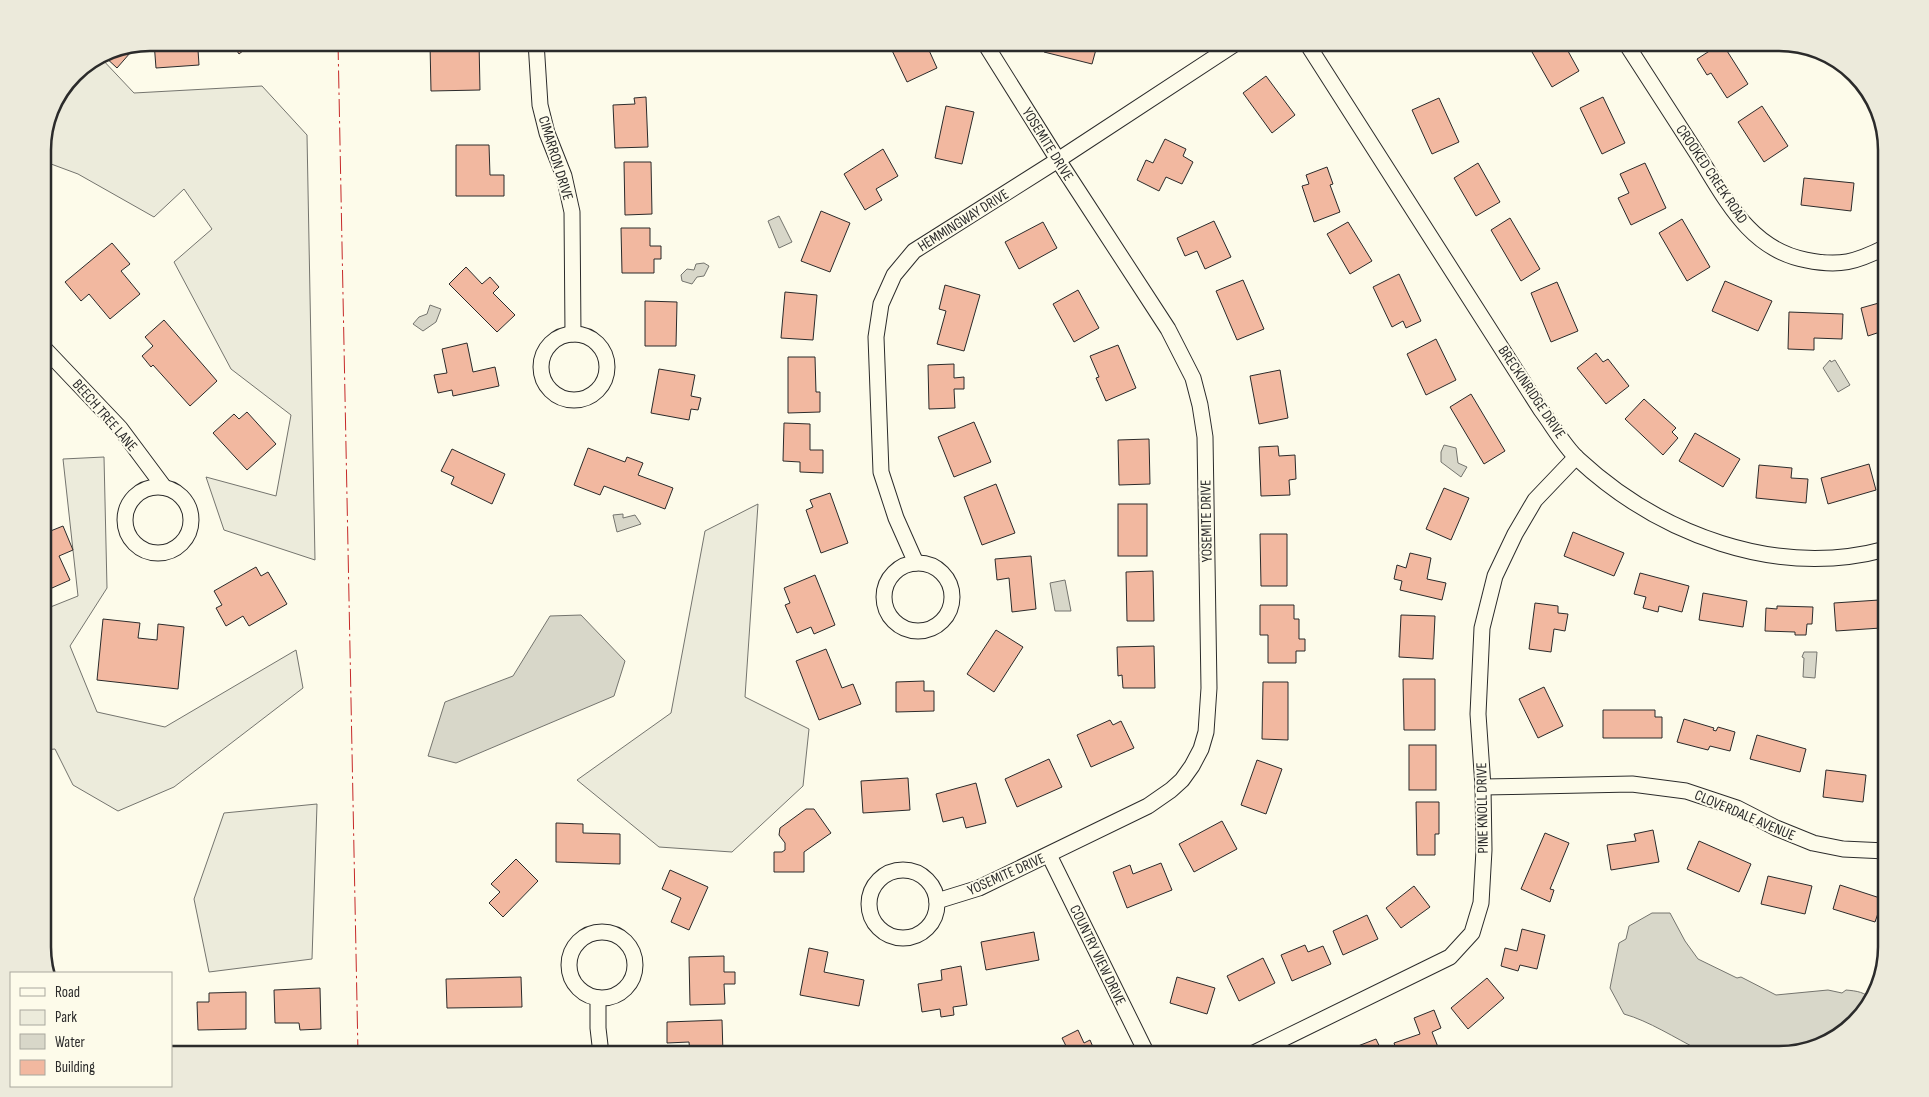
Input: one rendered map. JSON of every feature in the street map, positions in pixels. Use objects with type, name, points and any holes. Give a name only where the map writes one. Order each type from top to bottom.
[{"type":"street","name":"CIMARRON DRIVE","points":[[537,51],[540,105],[547,133],[564,176],[572,212],[573,334]]},
{"type":"street","name":"YOSEMITE DRIVE","points":[[937,901],[979,888],[1049,855],[1148,806],[1171,790],[1182,780],[1196,757],[1206,732],[1210,688],[1205,437],[1193,378],[1168,329],[990,51]]},
{"type":"street","name":"HEMMINGWAY DRIVE","points":[[916,563],[896,518],[881,472],[876,337],[881,304],[894,275],[914,251],[1058,160],[1224,51]]},
{"type":"street","name":"BRECKINRIDGE DRIVE","points":[[1312,51],[1541,410],[1576,457],[1645,510],[1703,538],[1771,555],[1802,557],[1856,556],[1878,551]]},
{"type":"street","name":"CROOKED CREEK ROAD","points":[[1631,51],[1736,215],[1762,243],[1789,257],[1826,264],[1860,260],[1878,250]]},
{"type":"street","points":[[573,334],[590,338],[597,344],[602,350],[607,367],[603,383],[598,390],[583,399],[574,400],[566,399],[551,391],[546,384],[541,368],[545,351],[550,344],[557,339],[573,334]]},
{"type":"street","name":"BEECH TREE LANE","points":[[51,355],[120,428],[164,487],[172,490],[185,501],[189,508],[191,525],[188,534],[177,547],[170,550],[153,552],[144,549],[132,538],[126,522],[126,514],[128,506],[140,492],[147,489],[164,487]]},
{"type":"street","name":"PINE KNOLL DRIVE","points":[[1268,1046],[1450,957],[1472,932],[1481,903],[1484,850],[1483,787],[1478,714],[1482,628],[1495,576],[1515,534],[1535,500],[1576,457]]},
{"type":"street","points":[[916,563],[927,564],[938,569],[946,577],[951,588],[950,610],[943,620],[934,627],[923,631],[912,631],[900,627],[887,612],[884,601],[884,590],[888,580],[895,571],[916,563]]},
{"type":"street","name":"CLOVERDALE AVENUE","points":[[1483,787],[1632,784],[1686,791],[1710,797],[1813,843],[1844,849],[1878,851]]},
{"type":"street","name":"COUNTRY VIEW DRIVE","points":[[1049,855],[1143,1046]]},
{"type":"street","points":[[901,870],[918,873],[926,878],[936,892],[937,901],[937,910],[929,926],[915,936],[906,938],[889,935],[881,930],[875,923],[870,906],[870,898],[878,882],[892,872],[901,870]]},
{"type":"street","points":[[604,932],[614,934],[624,940],[634,958],[635,968],[632,978],[618,994],[598,998],[587,994],[575,983],[569,967],[570,956],[575,946],[583,938],[593,933],[604,932]]},
{"type":"street","points":[[598,998],[600,1046]]},
{"type":"green space","points":[[105,63],[134,93],[262,86],[307,135],[315,560],[224,530],[206,477],[276,496],[291,415],[231,369],[174,262],[212,229],[184,189],[154,217],[78,174],[51,164],[51,144],[55,125],[68,95],[80,80],[95,68]]},
{"type":"green space","points":[[104,457],[107,588],[70,646],[97,712],[165,727],[296,650],[303,688],[174,787],[118,811],[73,785],[55,749],[51,749],[51,607],[78,596],[63,459]]},
{"type":"green space","points":[[758,504],[745,697],[809,729],[803,786],[732,852],[659,847],[577,780],[671,713],[705,531]]},
{"type":"green space","points":[[317,804],[312,959],[209,972],[194,899],[224,813]]},
{"type":"water","points":[[779,216],[792,242],[779,248],[768,221]]},
{"type":"water","points":[[704,263],[709,266],[704,276],[697,277],[692,284],[682,281],[681,275],[687,269],[694,270],[696,264]]},
{"type":"water","points":[[430,305],[441,309],[436,322],[423,331],[413,324],[419,317],[427,314]]},
{"type":"water","points":[[1830,360],[1831,362],[1835,360],[1850,385],[1838,392],[1823,368]]},
{"type":"water","points":[[1444,445],[1456,448],[1458,463],[1467,467],[1461,477],[1441,462],[1441,452]]},
{"type":"water","points":[[623,514],[623,518],[635,515],[641,524],[617,532],[613,515]]},
{"type":"water","points":[[1065,580],[1071,611],[1055,611],[1050,583]]},
{"type":"water","points":[[581,615],[625,661],[614,696],[456,763],[428,756],[445,702],[513,676],[550,616]]},
{"type":"water","points":[[1804,652],[1817,652],[1815,678],[1803,677],[1804,658],[1802,657]]},
{"type":"water","points":[[1652,913],[1670,913],[1685,941],[1698,959],[1737,978],[1741,977],[1776,995],[1828,990],[1842,993],[1846,990],[1865,994],[1849,1017],[1839,1025],[1816,1038],[1804,1042],[1778,1046],[1691,1046],[1652,1025],[1624,1014],[1610,988],[1619,943],[1626,939],[1629,926]]},
{"type":"building","points":[[155,51],[198,51],[199,65],[156,68]]},
{"type":"building","points":[[430,51],[479,51],[480,90],[431,91]]},
{"type":"building","points":[[892,51],[929,51],[937,68],[907,82]]},
{"type":"building","points":[[1044,51],[1096,51],[1092,64]]},
{"type":"building","points":[[1531,51],[1568,51],[1579,71],[1552,87]]},
{"type":"building","points":[[1710,51],[1727,51],[1748,84],[1727,98],[1711,73],[1707,75],[1697,59]]},
{"type":"building","points":[[130,53],[117,68],[109,61]]},
{"type":"building","points":[[1266,76],[1295,115],[1272,133],[1243,93]]},
{"type":"building","points":[[646,97],[648,147],[615,148],[613,105],[635,104],[634,98]]},
{"type":"building","points":[[1603,97],[1625,143],[1602,154],[1580,108]]},
{"type":"building","points":[[1439,98],[1459,142],[1432,154],[1412,110]]},
{"type":"building","points":[[946,106],[974,112],[962,164],[935,158]]},
{"type":"building","points":[[1762,106],[1788,146],[1764,162],[1738,122]]},
{"type":"building","points":[[1165,139],[1186,149],[1183,156],[1193,162],[1182,184],[1166,177],[1159,191],[1137,180],[1146,160],[1153,163]]},
{"type":"building","points":[[456,145],[489,145],[490,175],[504,175],[504,196],[456,196]]},
{"type":"building","points":[[883,149],[898,176],[876,189],[882,200],[865,210],[844,174]]},
{"type":"building","points":[[624,162],[651,162],[652,214],[625,215]]},
{"type":"building","points":[[1478,163],[1500,202],[1476,216],[1454,178]]},
{"type":"building","points":[[1645,163],[1666,208],[1631,225],[1618,198],[1629,193],[1620,174]]},
{"type":"building","points":[[1327,167],[1333,184],[1330,185],[1340,212],[1314,222],[1302,186],[1309,184],[1306,175]]},
{"type":"building","points":[[1804,178],[1854,183],[1851,211],[1801,205]]},
{"type":"building","points":[[821,211],[850,223],[830,272],[801,261]]},
{"type":"building","points":[[1510,218],[1540,269],[1521,281],[1491,230]]},
{"type":"building","points":[[1682,219],[1710,267],[1687,281],[1659,233]]},
{"type":"building","points":[[1214,221],[1231,257],[1205,269],[1197,251],[1185,256],[1177,238]]},
{"type":"building","points":[[1043,222],[1057,248],[1019,269],[1005,242]]},
{"type":"building","points":[[1348,222],[1372,261],[1350,274],[1327,234]]},
{"type":"building","points":[[621,228],[650,228],[650,246],[661,246],[661,259],[654,259],[654,273],[622,273]]},
{"type":"building","points":[[112,243],[130,264],[121,271],[140,294],[110,319],[89,294],[81,301],[65,282]]},
{"type":"building","points":[[466,267],[482,284],[490,277],[499,287],[493,293],[515,315],[497,332],[449,284]]},
{"type":"building","points":[[1399,274],[1421,321],[1406,328],[1403,321],[1392,327],[1373,287]]},
{"type":"building","points":[[1243,280],[1264,329],[1237,340],[1216,291]]},
{"type":"building","points":[[1725,281],[1772,301],[1758,331],[1712,311]]},
{"type":"building","points":[[1557,282],[1578,331],[1551,342],[1531,293]]},
{"type":"building","points":[[945,285],[980,295],[964,351],[937,344],[946,311],[939,309]]},
{"type":"building","points":[[1078,290],[1099,328],[1074,342],[1053,304]]},
{"type":"building","points":[[785,292],[817,295],[813,340],[781,338]]},
{"type":"building","points":[[645,301],[677,302],[676,346],[645,346]]},
{"type":"building","points":[[1878,303],[1878,333],[1868,336],[1861,308]]},
{"type":"building","points":[[1789,312],[1843,314],[1842,339],[1814,338],[1814,350],[1788,349]]},
{"type":"building","points":[[164,320],[217,381],[190,406],[153,365],[151,367],[142,356],[153,346],[145,337]]},
{"type":"building","points":[[1436,339],[1456,380],[1426,395],[1407,354]]},
{"type":"building","points":[[467,343],[473,372],[495,367],[499,386],[453,396],[452,390],[438,393],[434,375],[447,373],[442,349]]},
{"type":"building","points":[[1118,345],[1136,388],[1106,401],[1096,378],[1099,377],[1090,356]]},
{"type":"building","points":[[1596,353],[1603,362],[1608,359],[1629,386],[1606,404],[1577,368]]},
{"type":"building","points":[[788,357],[815,357],[816,392],[820,392],[820,412],[788,413]]},
{"type":"building","points":[[954,364],[954,378],[964,377],[964,389],[954,389],[955,408],[929,409],[928,365]]},
{"type":"building","points":[[659,369],[695,375],[691,396],[701,398],[698,410],[691,409],[689,420],[651,413]]},
{"type":"building","points":[[1280,370],[1288,418],[1259,424],[1250,376]]},
{"type":"building","points":[[1471,394],[1505,451],[1484,464],[1450,407]]},
{"type":"building","points":[[1644,399],[1676,428],[1672,432],[1678,438],[1663,455],[1625,419]]},
{"type":"building","points":[[247,412],[276,444],[247,470],[213,433],[234,414],[239,419]]},
{"type":"building","points":[[974,422],[991,462],[954,477],[938,437]]},
{"type":"building","points":[[784,423],[810,424],[810,450],[823,450],[823,473],[800,472],[800,462],[783,461]]},
{"type":"building","points":[[1695,433],[1740,459],[1723,487],[1679,461]]},
{"type":"building","points":[[1149,439],[1150,484],[1119,485],[1118,440]]},
{"type":"building","points":[[1278,446],[1279,456],[1295,455],[1296,479],[1289,480],[1290,495],[1261,496],[1259,447]]},
{"type":"building","points":[[588,448],[625,462],[627,457],[643,463],[638,475],[673,488],[665,509],[604,486],[600,495],[574,485]]},
{"type":"building","points":[[452,449],[505,474],[492,504],[451,484],[454,477],[441,471]]},
{"type":"building","points":[[1869,464],[1876,490],[1828,504],[1821,478]]},
{"type":"building","points":[[1759,465],[1792,468],[1791,478],[1808,479],[1806,503],[1756,498]]},
{"type":"building","points":[[996,484],[1015,533],[982,545],[964,497]]},
{"type":"building","points":[[1444,488],[1469,498],[1451,540],[1426,529]]},
{"type":"building","points":[[830,493],[848,543],[821,553],[806,510],[813,507],[810,500]]},
{"type":"building","points":[[1118,504],[1147,504],[1147,556],[1118,556]]},
{"type":"building","points":[[63,526],[73,550],[59,556],[70,580],[51,588],[51,531]]},
{"type":"building","points":[[1573,532],[1624,553],[1614,576],[1564,556]]},
{"type":"building","points":[[1260,534],[1287,534],[1287,586],[1261,586]]},
{"type":"building","points":[[1410,553],[1431,558],[1427,579],[1446,583],[1442,600],[1400,590],[1402,581],[1394,579],[1397,565],[1406,568]]},
{"type":"building","points":[[1031,556],[1036,609],[1012,612],[1009,578],[997,580],[995,559]]},
{"type":"building","points":[[256,567],[261,576],[268,572],[287,604],[249,626],[243,616],[226,626],[216,608],[222,605],[214,591]]},
{"type":"building","points":[[1153,571],[1154,621],[1127,621],[1126,572]]},
{"type":"building","points":[[1640,573],[1689,586],[1682,612],[1659,606],[1658,612],[1643,608],[1646,597],[1634,594]]},
{"type":"building","points":[[815,575],[835,625],[814,634],[811,627],[797,633],[785,605],[790,603],[784,588]]},
{"type":"building","points":[[1703,593],[1747,601],[1743,627],[1699,620]]},
{"type":"building","points":[[1878,600],[1878,628],[1836,631],[1834,603]]},
{"type":"building","points":[[1535,603],[1558,606],[1558,613],[1568,614],[1565,631],[1554,629],[1551,652],[1529,649]]},
{"type":"building","points":[[1260,605],[1294,605],[1294,619],[1299,619],[1299,639],[1305,639],[1305,651],[1296,651],[1296,663],[1268,663],[1268,635],[1260,635]]},
{"type":"building","points":[[1777,606],[1813,607],[1812,624],[1807,624],[1806,635],[1795,635],[1795,632],[1765,631],[1766,608],[1777,609]]},
{"type":"building","points":[[1401,615],[1435,616],[1433,659],[1399,657]]},
{"type":"building","points":[[103,619],[140,623],[138,638],[157,640],[158,624],[184,627],[178,689],[97,680]]},
{"type":"building","points":[[996,630],[1023,647],[994,692],[967,674]]},
{"type":"building","points":[[1154,646],[1155,688],[1123,688],[1122,675],[1118,676],[1117,647]]},
{"type":"building","points":[[826,649],[842,688],[853,684],[861,704],[819,720],[796,661]]},
{"type":"building","points":[[1403,679],[1435,679],[1435,730],[1404,730]]},
{"type":"building","points":[[924,681],[924,691],[934,691],[934,711],[896,712],[896,682]]},
{"type":"building","points":[[1263,682],[1288,682],[1288,740],[1262,739]]},
{"type":"building","points":[[1544,687],[1563,726],[1538,738],[1519,699]]},
{"type":"building","points":[[1603,710],[1655,710],[1655,717],[1662,717],[1662,738],[1603,738]]},
{"type":"building","points":[[1684,719],[1714,728],[1713,730],[1716,731],[1718,727],[1735,732],[1730,751],[1710,746],[1708,750],[1677,742]]},
{"type":"building","points":[[1110,720],[1113,725],[1121,721],[1134,748],[1091,767],[1077,735]]},
{"type":"building","points":[[1757,735],[1806,749],[1800,772],[1750,759]]},
{"type":"building","points":[[1409,745],[1436,745],[1436,790],[1409,790]]},
{"type":"building","points":[[1049,759],[1062,787],[1017,807],[1005,779]]},
{"type":"building","points":[[1257,760],[1282,769],[1266,814],[1241,805]]},
{"type":"building","points":[[1826,770],[1866,775],[1863,802],[1823,797]]},
{"type":"building","points":[[908,778],[910,810],[863,813],[861,781]]},
{"type":"building","points":[[976,783],[986,823],[966,828],[963,817],[943,822],[936,794]]},
{"type":"building","points":[[1416,802],[1439,802],[1439,834],[1435,834],[1435,855],[1417,855]]},
{"type":"building","points":[[806,809],[814,809],[831,833],[804,852],[804,872],[774,872],[774,852],[785,850],[785,843],[779,835],[780,828]]},
{"type":"building","points":[[1222,821],[1237,849],[1194,872],[1179,844]]},
{"type":"building","points":[[556,823],[583,824],[583,833],[620,834],[620,864],[556,862]]},
{"type":"building","points":[[1653,830],[1659,862],[1611,870],[1607,845],[1636,841],[1634,834]]},
{"type":"building","points":[[1545,833],[1569,843],[1550,889],[1554,890],[1550,902],[1521,889]]},
{"type":"building","points":[[1699,841],[1751,864],[1739,892],[1687,869]]},
{"type":"building","points":[[516,859],[538,881],[503,917],[489,903],[500,892],[491,884]]},
{"type":"building","points":[[1161,863],[1172,890],[1127,908],[1113,872],[1130,865],[1133,874]]},
{"type":"building","points":[[670,870],[708,887],[689,930],[671,922],[681,898],[662,889]]},
{"type":"building","points":[[1768,876],[1812,886],[1805,914],[1761,904]]},
{"type":"building","points":[[1840,885],[1878,897],[1878,913],[1875,922],[1833,909]]},
{"type":"building","points":[[1414,886],[1430,907],[1401,928],[1386,908]]},
{"type":"building","points":[[1367,915],[1378,939],[1343,955],[1333,931]]},
{"type":"building","points":[[1522,929],[1545,935],[1537,969],[1520,965],[1518,971],[1501,966],[1505,948],[1517,951]]},
{"type":"building","points":[[1034,932],[1039,960],[986,970],[981,942]]},
{"type":"building","points":[[1305,945],[1308,952],[1323,946],[1331,964],[1292,981],[1281,955]]},
{"type":"building","points":[[809,948],[828,952],[824,972],[864,980],[859,1006],[800,995]]},
{"type":"building","points":[[724,956],[724,972],[735,972],[735,984],[724,984],[725,1004],[690,1005],[689,957]]},
{"type":"building","points":[[1263,958],[1275,983],[1239,1001],[1227,976]]},
{"type":"building","points":[[961,966],[967,1005],[953,1007],[954,1015],[941,1017],[940,1009],[922,1012],[918,984],[942,980],[941,970]]},
{"type":"building","points":[[521,977],[522,1007],[447,1008],[446,979]]},
{"type":"building","points":[[1177,977],[1215,988],[1207,1014],[1170,1003]]},
{"type":"building","points":[[1487,978],[1504,998],[1468,1029],[1451,1008]]},
{"type":"building","points":[[320,988],[321,1029],[300,1030],[299,1023],[275,1023],[274,990]]},
{"type":"building","points":[[246,992],[246,1029],[198,1030],[197,1002],[209,1002],[209,993]]},
{"type":"building","points":[[1434,1010],[1441,1028],[1432,1032],[1438,1046],[1395,1046],[1394,1043],[1420,1034],[1414,1018]]},
{"type":"building","points":[[722,1020],[723,1046],[689,1046],[689,1042],[667,1043],[667,1022]]},
{"type":"building","points":[[1078,1030],[1084,1043],[1090,1040],[1093,1046],[1066,1046],[1062,1038]]},
{"type":"building","points":[[1376,1039],[1379,1046],[1358,1046]]},
{"type":"power","points":[[338,51],[358,1046]]}]
